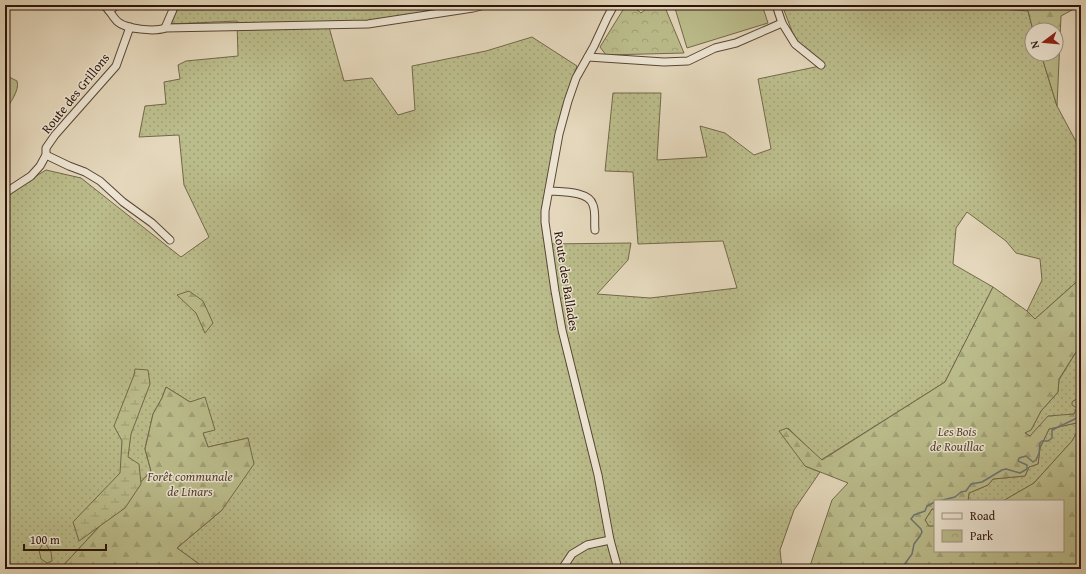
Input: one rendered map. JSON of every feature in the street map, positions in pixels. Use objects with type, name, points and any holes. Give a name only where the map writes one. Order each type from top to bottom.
[{"type":"street","points":[[103,5],[117,22],[130,27],[157,31],[165,28],[368,24],[485,5]]},
{"type":"street","points":[[109,11],[117,5]]},
{"type":"street","points":[[165,28],[175,5]]},
{"type":"street","name":"Route des Ballades","points":[[614,5],[576,78],[568,101],[558,134],[550,191],[545,211],[545,222],[562,330],[598,475],[610,540],[618,569]]},
{"type":"street","points":[[776,5],[782,23],[794,44],[821,65]]},
{"type":"street","points":[[588,57],[664,62],[688,61],[715,48],[736,43],[782,23]]},
{"type":"street","name":"Route des Grillons","points":[[5,193],[31,176],[40,166],[46,155],[46,148],[55,134],[116,66],[130,27]]},
{"type":"street","points":[[594,46],[604,58]]},
{"type":"street","points":[[46,155],[85,172],[100,181],[123,202],[152,223],[170,240]]},
{"type":"street","points":[[550,191],[581,194],[589,198],[593,204],[595,230]]},
{"type":"street","points":[[562,569],[572,554],[587,546],[610,540]]},
{"type":"green space","points":[[179,5],[430,5],[430,10],[370,25],[329,27],[344,81],[372,78],[398,115],[415,110],[412,66],[486,51],[532,37],[577,66],[559,120],[542,208],[547,244],[631,243],[628,260],[597,294],[650,298],[737,288],[723,241],[638,244],[633,172],[605,171],[613,93],[661,93],[657,160],[707,157],[700,126],[725,133],[754,155],[771,149],[758,79],[820,66],[795,39],[782,5],[943,5],[1028,11],[1031,22],[1024,22],[1024,62],[1043,62],[1057,106],[1080,149],[1081,278],[1035,319],[1027,311],[1042,280],[1040,259],[1016,253],[1006,241],[967,212],[956,228],[953,264],[993,287],[945,382],[821,460],[788,428],[805,466],[820,472],[794,510],[780,550],[782,569],[206,569],[177,548],[222,510],[248,438],[208,447],[203,433],[215,429],[190,402],[166,387],[153,414],[145,449],[151,471],[60,569],[5,569],[5,195],[46,170],[81,178],[181,257],[209,237],[184,185],[179,135],[139,137],[145,106],[166,104],[164,82],[180,79],[178,65],[186,61],[238,56],[237,21],[171,24]]},
{"type":"green space","points":[[626,5],[631,5],[641,13],[651,5],[664,5],[684,53],[606,55],[600,47]]},
{"type":"green space","points":[[674,5],[762,5],[768,23],[687,48]]},
{"type":"green space","points":[[1027,5],[1081,5],[1061,16],[1061,22],[1031,22]]},
{"type":"green space","points":[[1043,62],[1059,62],[1057,106]]},
{"type":"green space","points":[[5,75],[17,81],[18,85],[14,96],[5,111]]},
{"type":"green space","name":"Les Bois de Rouillac","points":[[1081,278],[1081,344],[1059,379],[1058,392],[1041,411],[1031,430],[1025,433],[1030,436],[1048,416],[1074,414],[1077,408],[1072,405],[1072,402],[1081,396],[1081,422],[1049,429],[1040,448],[1038,464],[1029,467],[1025,476],[993,479],[988,485],[969,493],[968,500],[934,500],[934,509],[932,509],[925,520],[929,526],[934,526],[934,552],[1064,552],[1064,500],[1005,500],[1034,483],[1072,441],[1081,425],[1081,569],[809,569],[832,500],[848,483],[805,466],[779,431],[787,428],[822,460],[945,382],[993,287],[1027,311],[1035,319]]},
{"type":"green space","points":[[189,291],[203,301],[213,323],[205,333],[196,313],[177,295]]},
{"type":"green space","points":[[1081,344],[1081,396],[1072,402],[1077,408],[1074,414],[1049,417],[1030,436],[1024,433],[1031,430],[1041,411],[1058,392],[1059,380]]},
{"type":"green space","points":[[135,369],[148,370],[150,384],[131,434],[128,457],[139,464],[141,484],[125,508],[79,541],[73,522],[120,473],[122,441],[114,426]]},
{"type":"green space","name":"Forêt communale de Linars","points":[[166,387],[190,402],[205,397],[215,430],[203,433],[208,447],[248,438],[254,464],[222,510],[177,548],[206,569],[60,569],[151,471],[145,449],[153,414]]},
{"type":"green space","points":[[1081,422],[1081,425],[1072,441],[1034,483],[1005,500],[968,500],[969,493],[988,485],[993,479],[1025,476],[1029,467],[1038,464],[1040,448],[1049,429]]},
{"type":"green space","points":[[932,509],[934,509],[934,526],[929,527],[925,520]]},
{"type":"green space","points":[[45,543],[51,552],[52,561],[47,563],[41,559],[39,550]]},
{"type":"waterway","points":[[943,500],[955,497],[961,492],[966,491],[971,484],[982,482],[1002,470],[1006,469],[1020,473],[1027,469],[1027,465],[1018,461],[1019,458],[1026,456],[1033,462],[1036,460],[1039,453],[1040,443],[1042,441],[1048,441],[1052,438],[1052,430],[1081,416]]},
{"type":"waterway","points":[[901,569],[912,554],[914,544],[922,532],[911,519],[914,515],[925,511],[927,506],[934,502]]}]
